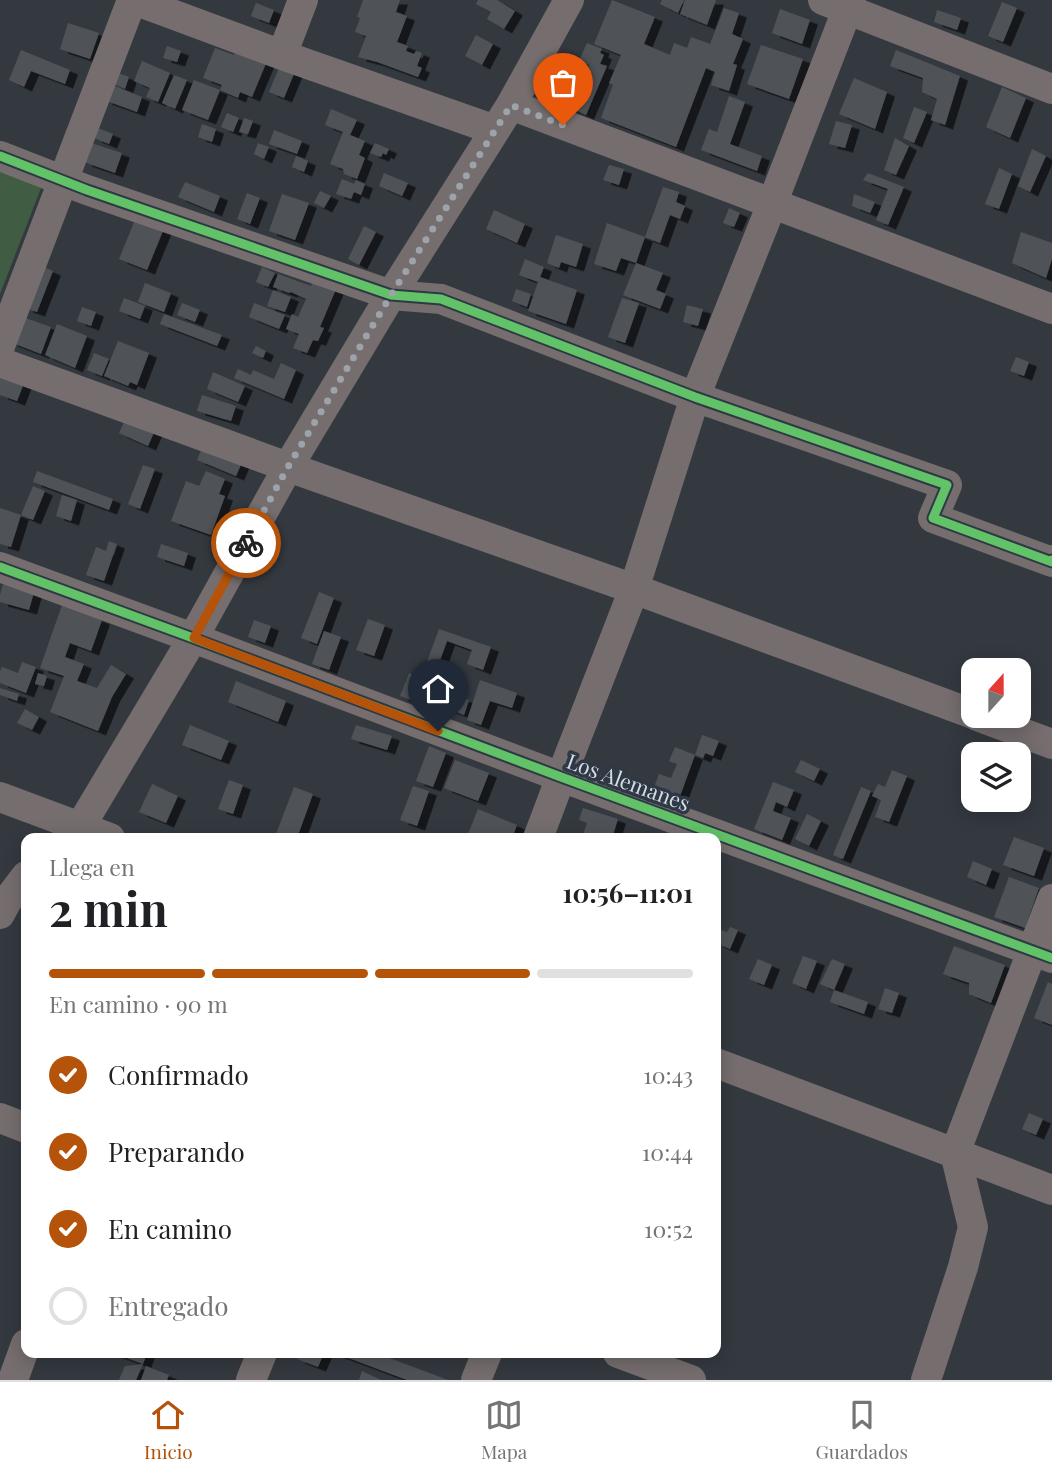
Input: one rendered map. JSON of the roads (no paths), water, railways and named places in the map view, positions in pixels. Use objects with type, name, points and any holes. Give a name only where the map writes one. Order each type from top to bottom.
[{"type":"street","points":[[0,346],[133,0],[495,130]]},
{"type":"street","points":[[282,55],[303,0]]},
{"type":"street","points":[[0,797],[74,833],[194,638],[288,467],[391,295],[511,105],[569,0]]},
{"type":"street","points":[[540,833],[634,589],[695,397],[772,204],[840,3],[1052,89]]},
{"type":"street","points":[[511,105],[1052,309]]},
{"type":"street","points":[[0,156],[63,181],[391,295],[441,299],[695,397],[947,485],[933,518],[1052,560]]},
{"type":"street","points":[[0,362],[634,589],[961,710]]},
{"type":"street","name":"Los Alemanes","points":[[0,567],[713,833]]},
{"type":"street","points":[[1010,728],[1052,744]]},
{"type":"street","name":"Los Alemanes","points":[[721,836],[1042,954]]},
{"type":"street","points":[[0,914],[21,883]]},
{"type":"street","points":[[926,1380],[963,1267],[972,1227],[956,1153],[1042,954],[1052,899]]},
{"type":"street","points":[[721,1065],[1052,1190]]},
{"type":"street","points":[[0,1118],[21,1126]]},
{"type":"street","points":[[13,1380],[21,1358]]},
{"type":"street","points":[[251,1380],[260,1358]]},
{"type":"street","points":[[476,1380],[485,1358]]},
{"type":"street","points":[[632,1358],[691,1380]]}]
